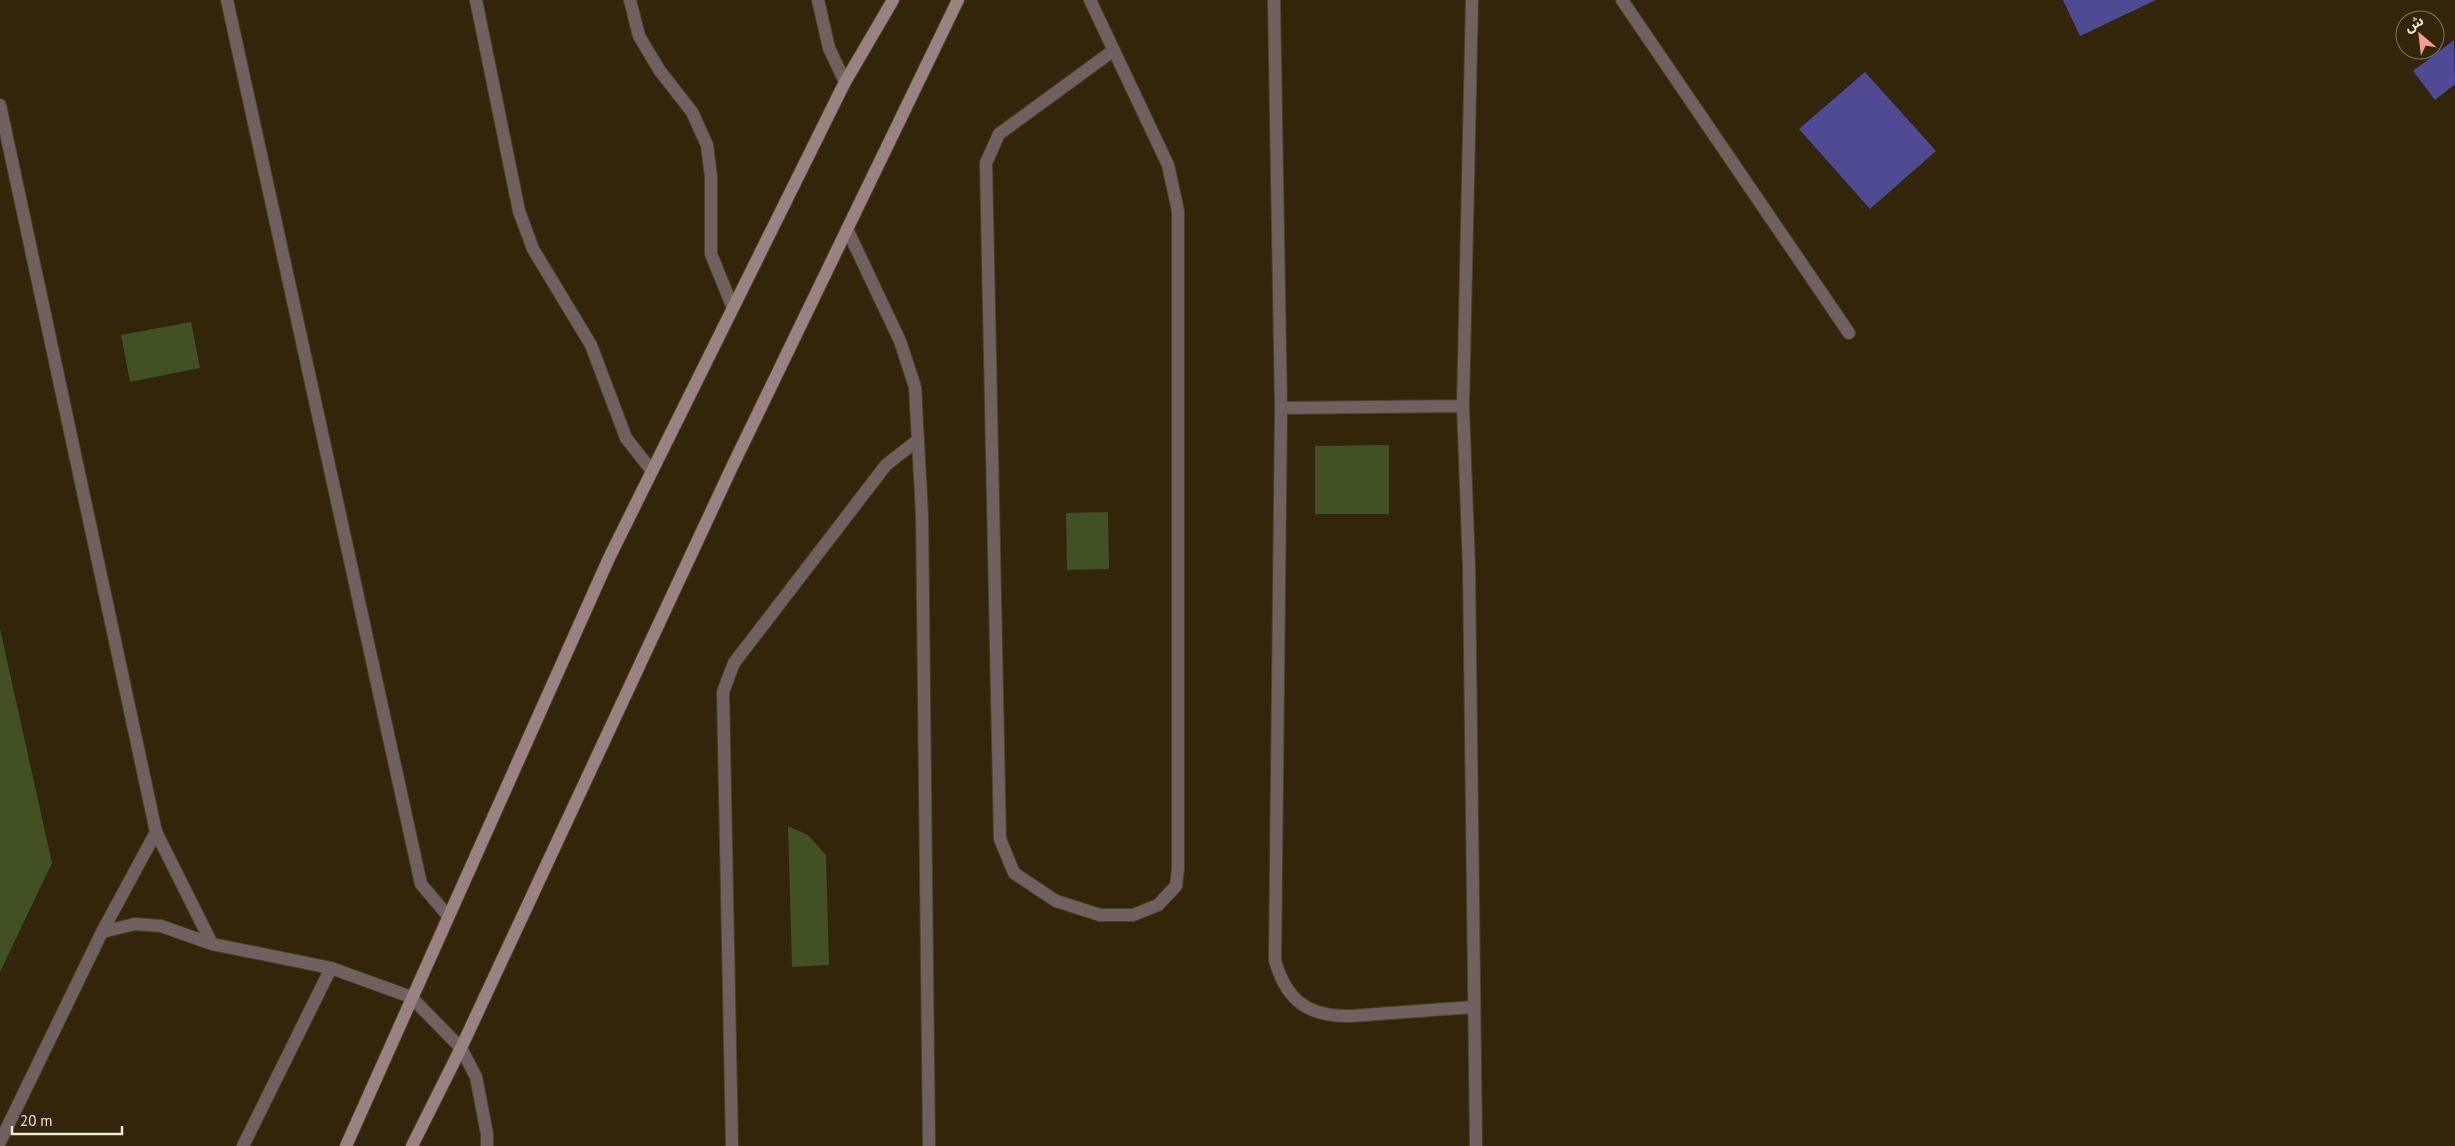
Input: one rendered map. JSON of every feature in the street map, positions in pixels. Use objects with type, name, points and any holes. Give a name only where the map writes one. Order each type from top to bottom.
[{"type":"street","points":[[227,0],[421,884],[448,916]]},
{"type":"street","points":[[476,0],[519,211],[533,249],[591,345],[626,438],[652,471]]},
{"type":"street","points":[[630,0],[640,36],[660,70],[692,112],[707,145],[711,177],[711,254],[733,308]]},
{"type":"street","points":[[818,0],[829,48],[845,82]]},
{"type":"street","points":[[346,1146],[605,567],[845,82],[893,0]]},
{"type":"street","points":[[412,1146],[461,1048],[731,469],[958,0]]},
{"type":"street","points":[[1090,0],[1114,50],[1168,166],[1178,211],[1178,869],[1176,886],[1158,905],[1133,915],[1100,915],[1056,901],[1014,873],[1000,839],[986,163],[999,134],[1114,50]]},
{"type":"street","points":[[1274,0],[1281,408],[1275,960],[1279,976],[1288,992],[1301,1004],[1316,1012],[1333,1016],[1473,1007]]},
{"type":"street","points":[[1472,0],[1463,406],[1469,568],[1476,1146]]},
{"type":"street","points":[[1622,0],[1849,333]]},
{"type":"street","points":[[0,105],[156,832],[212,944]]},
{"type":"street","points":[[847,229],[900,341],[915,387],[922,514],[929,1146]]},
{"type":"street","points":[[1281,408],[1463,406]]},
{"type":"street","points":[[732,1146],[724,692],[734,663],[886,465],[918,440]]},
{"type":"street","points":[[0,1142],[102,932],[156,832]]},
{"type":"street","points":[[102,932],[134,924],[161,926],[212,944],[331,968],[412,997],[461,1048],[476,1077],[487,1146]]},
{"type":"street","points":[[243,1146],[331,968]]},
{"type":"green space","points":[[191,322],[200,368],[130,382],[121,335]]},
{"type":"green space","points":[[1389,445],[1389,514],[1315,514],[1315,446]]},
{"type":"green space","points":[[1108,512],[1109,569],[1067,570],[1066,513]]},
{"type":"green space","points":[[0,629],[52,863],[0,972]]},
{"type":"green space","points":[[788,826],[808,835],[826,855],[829,965],[792,967]]},
{"type":"building","points":[[2063,0],[2156,0],[2080,36]]},
{"type":"building","points":[[2454,40],[2455,84],[2435,100],[2413,71],[2428,60],[2445,60],[2445,47]]},
{"type":"building","points":[[1865,72],[1936,151],[1870,209],[1799,129]]}]
